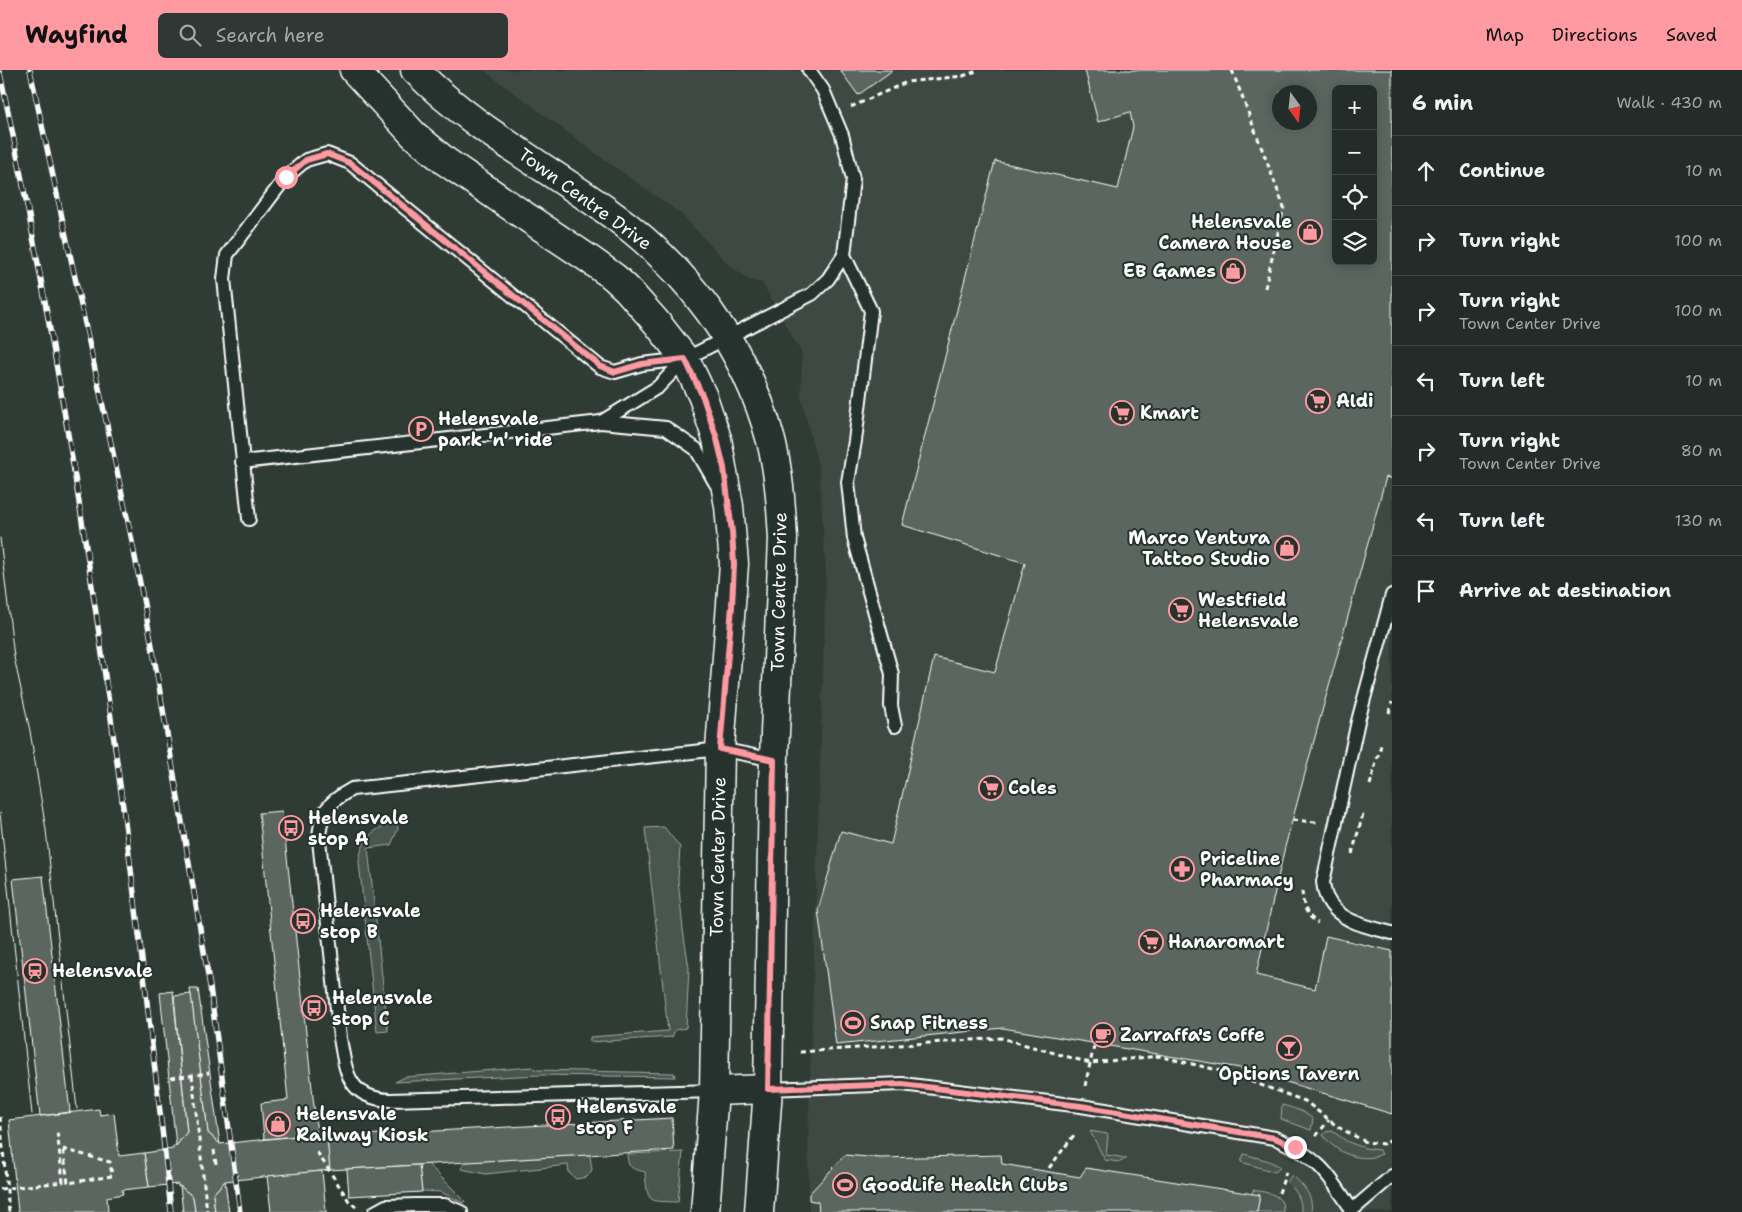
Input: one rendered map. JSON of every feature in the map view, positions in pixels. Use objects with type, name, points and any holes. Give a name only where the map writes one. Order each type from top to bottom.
[{"type":"street","points":[[354,70],[414,135],[445,161],[614,277],[647,310],[685,359]]},
{"type":"street","name":"Town Centre Drive","points":[[415,70],[464,113],[609,212],[663,256],[689,285],[727,337],[748,376],[771,442],[781,509],[783,538],[774,760]]},
{"type":"street","name":"Town Center Drive","points":[[685,359],[703,397],[717,439],[729,506],[734,564],[720,749],[714,1091],[705,1212]]},
{"type":"street","points":[[759,1212],[768,1089],[774,760]]},
{"type":"street","points":[[714,1091],[768,1089]]},
{"type":"lane","points":[[601,422],[658,387],[685,359],[812,294],[828,279],[844,255],[853,178],[842,135],[834,114],[823,90],[809,70]]},
{"type":"lane","points":[[249,519],[224,279],[227,255],[286,177],[306,160],[327,154],[350,163],[600,366],[615,372],[642,364],[685,359]]},
{"type":"lane","points":[[844,255],[870,311],[855,441],[848,482],[854,538],[892,674],[891,706],[895,726]]},
{"type":"lane","points":[[242,462],[601,422],[666,428],[696,449],[729,506]]},
{"type":"lane","points":[[1392,595],[1358,721],[1323,882],[1326,898],[1337,913],[1360,924],[1392,933]]},
{"type":"lane","points":[[714,1091],[377,1100],[358,1091],[350,1081],[345,1069],[340,1038],[319,840],[320,823],[323,814],[333,802],[352,788],[720,749],[774,760]]},
{"type":"lane","points":[[768,1089],[902,1084],[1081,1106],[1275,1138],[1303,1152],[1326,1172],[1351,1211],[1392,1176]]},
{"type":"lane","points":[[375,1212],[386,1206],[414,1208],[446,1205],[461,1212]]},
{"type":"path","points":[[834,114],[907,82],[963,76],[979,70]]},
{"type":"path","points":[[1232,70],[1284,207],[1265,288]]},
{"type":"path","points":[[1389,713],[1392,702]]},
{"type":"path","points":[[1370,785],[1381,745]]},
{"type":"path","points":[[1352,854],[1363,814]]},
{"type":"path","points":[[800,1052],[1001,1038],[1090,1063],[1158,1056],[1222,1071],[1305,1101],[1338,1127],[1366,1142],[1382,1144],[1392,1140]]},
{"type":"path","points":[[1084,1089],[1094,1046]]},
{"type":"path","points":[[171,1078],[209,1073]]},
{"type":"path","points":[[192,1075],[207,1212]]},
{"type":"path","points":[[0,1117],[9,1212]]},
{"type":"path","points":[[1316,1136],[1330,1120]]},
{"type":"path","points":[[0,1189],[62,1182],[57,1131]]},
{"type":"path","points":[[1049,1168],[1074,1135]]},
{"type":"path","points":[[63,1149],[110,1162],[112,1176],[68,1182],[63,1149]]},
{"type":"path","points":[[214,1150],[216,1164]]},
{"type":"path","points":[[317,1152],[349,1200],[362,1212]]},
{"type":"path","points":[[1278,1193],[1286,1172]]},
{"type":"shaded area","name":"Westfield Helensvale","points":[[483,70],[1392,70],[1392,1212],[809,1212],[808,1138],[826,574],[819,470],[801,397],[802,354],[762,283],[750,280],[728,264],[681,214]]},
{"type":"shaded area","points":[[397,824],[398,829],[391,845],[368,848],[388,1031],[377,1032],[359,862],[363,847],[370,835],[381,828]]},
{"type":"shaded area","points":[[664,827],[680,847],[678,879],[689,968],[686,1028],[675,1030],[672,1037],[590,1042],[590,1037],[668,1031],[645,828]]},
{"type":"shaded area","points":[[532,1067],[537,1070],[674,1073],[675,1077],[540,1075],[395,1082],[405,1077]]},
{"type":"shaded area","points":[[1282,1105],[1299,1110],[1310,1116],[1313,1119],[1311,1130],[1281,1119]]},
{"type":"shaded area","points":[[1090,1131],[1107,1134],[1106,1155],[1127,1158],[1120,1162],[1105,1160]]},
{"type":"shaded area","points":[[1332,1131],[1348,1142],[1365,1148],[1379,1150],[1382,1154],[1366,1158],[1342,1152],[1334,1147],[1323,1135],[1326,1132]]},
{"type":"shaded area","points":[[683,1152],[678,1202],[655,1201],[651,1199],[647,1190],[645,1172],[636,1170],[629,1165],[627,1154]]},
{"type":"shaded area","points":[[1244,1154],[1269,1161],[1281,1167],[1275,1172],[1241,1162]]},
{"type":"shaded area","points":[[590,1155],[592,1170],[587,1177],[576,1179],[569,1173],[568,1165],[486,1174],[461,1169],[464,1162]]},
{"type":"shaded area","points":[[428,1164],[465,1201],[463,1203],[441,1192],[422,1191],[419,1165]]},
{"type":"shaded area","points":[[1292,1175],[1304,1187],[1309,1196],[1311,1212],[1301,1212],[1298,1195],[1287,1182]]},
{"type":"shaded area","points":[[1253,1190],[1278,1197],[1283,1206],[1283,1212],[1257,1212],[1260,1195],[1252,1194]]},
{"type":"building","points":[[840,70],[893,70],[858,95]]},
{"type":"building","name":"Westfield Helensvale","points":[[1085,70],[1392,70],[1392,479],[1386,477],[1285,847],[1256,975],[1315,989],[1326,936],[1392,951],[1392,1114],[1240,1068],[1003,1028],[836,1045],[818,910],[841,831],[891,844],[934,657],[995,672],[1025,563],[902,525],[995,161],[1118,189],[1133,127],[1130,112],[1098,122]]},
{"type":"building","points":[[282,811],[317,1134],[264,1139],[261,1103],[288,1100],[259,813]]},
{"type":"building","points":[[43,876],[70,1112],[40,1116],[13,879]]},
{"type":"building","points":[[190,989],[198,989],[220,1144],[208,1133]]},
{"type":"building","points":[[173,991],[187,1132],[176,1146],[160,993]]},
{"type":"building","points":[[191,994],[208,1133],[220,1144],[327,1133],[330,1170],[225,1181],[213,1194],[215,1212],[195,1212],[193,1197],[180,1186],[178,1187],[178,1184],[149,1187],[144,1153],[173,1149],[173,1146],[176,1146],[187,1132],[174,996]]},
{"type":"building","points":[[99,1109],[100,1115],[114,1113],[119,1156],[144,1153],[149,1187],[122,1190],[123,1194],[107,1197],[108,1212],[18,1212],[9,1120]]},
{"type":"building","points":[[672,1118],[674,1150],[330,1170],[327,1137]]},
{"type":"building","points":[[845,1155],[880,1158],[1001,1155],[1002,1164],[1080,1177],[1086,1168],[1260,1195],[1257,1212],[819,1212],[818,1202],[809,1200],[809,1194]]},
{"type":"building","points":[[419,1165],[422,1192],[349,1196],[347,1169]]},
{"type":"building","points":[[322,1171],[326,1212],[271,1212],[267,1176]]},
{"type":"building","points":[[225,1181],[229,1212],[215,1212],[213,1194]]},
{"type":"building","points":[[180,1186],[193,1197],[195,1212],[183,1212]]},
{"type":"tram line","points":[[0,538],[14,657],[30,731],[46,830],[77,1109]]},
{"type":"tram line","points":[[0,813],[32,1114]]},
{"type":"railway","points":[[30,70],[130,531],[153,651],[210,987],[240,1212]]},
{"type":"railway","points":[[0,73],[45,302],[84,532],[132,878],[171,1212]]},
{"type":"place","name":"Helensvale Camera House","points":[[1310,232]]},
{"type":"place","name":"EB Games","points":[[1233,271]]},
{"type":"place","name":"Aldi","points":[[1318,401]]},
{"type":"place","name":"Kmart","points":[[1122,413]]},
{"type":"place","name":"Helensvale park 'n' ride","points":[[421,429]]},
{"type":"place","name":"Marco Ventura Tattoo Studio","points":[[1287,548]]},
{"type":"place","name":"Westfield Helensvale","points":[[1181,610]]},
{"type":"place","name":"Coles","points":[[991,788]]},
{"type":"place","name":"Helensvale stop A","points":[[291,828]]},
{"type":"place","name":"Priceline Pharmacy","points":[[1182,869]]},
{"type":"place","name":"Helensvale stop B","points":[[303,921]]},
{"type":"place","name":"Hanaromart","points":[[1151,942]]},
{"type":"place","name":"Helensvale","points":[[35,971]]},
{"type":"place","name":"Helensvale stop C","points":[[314,1008]]},
{"type":"place","name":"Snap Fitness","points":[[853,1023]]},
{"type":"place","name":"Zarraffa's Coffe","points":[[1103,1035]]},
{"type":"place","name":"Options Tavern","points":[[1289,1048]]},
{"type":"place","name":"Helensvale stop F","points":[[558,1117]]},
{"type":"place","name":"Helensvale Railway Kiosk","points":[[278,1124]]},
{"type":"place","name":"GoodLife Health Clubs","points":[[845,1185]]},
{"type":"route","points":[[286,177],[306,160],[327,154],[350,163],[600,366],[615,372],[642,364],[685,359],[703,397],[717,439],[724,468],[732,532],[734,564],[732,606],[720,749],[774,760],[768,1089],[902,1084],[1081,1106],[1275,1138],[1295,1147]]}]
